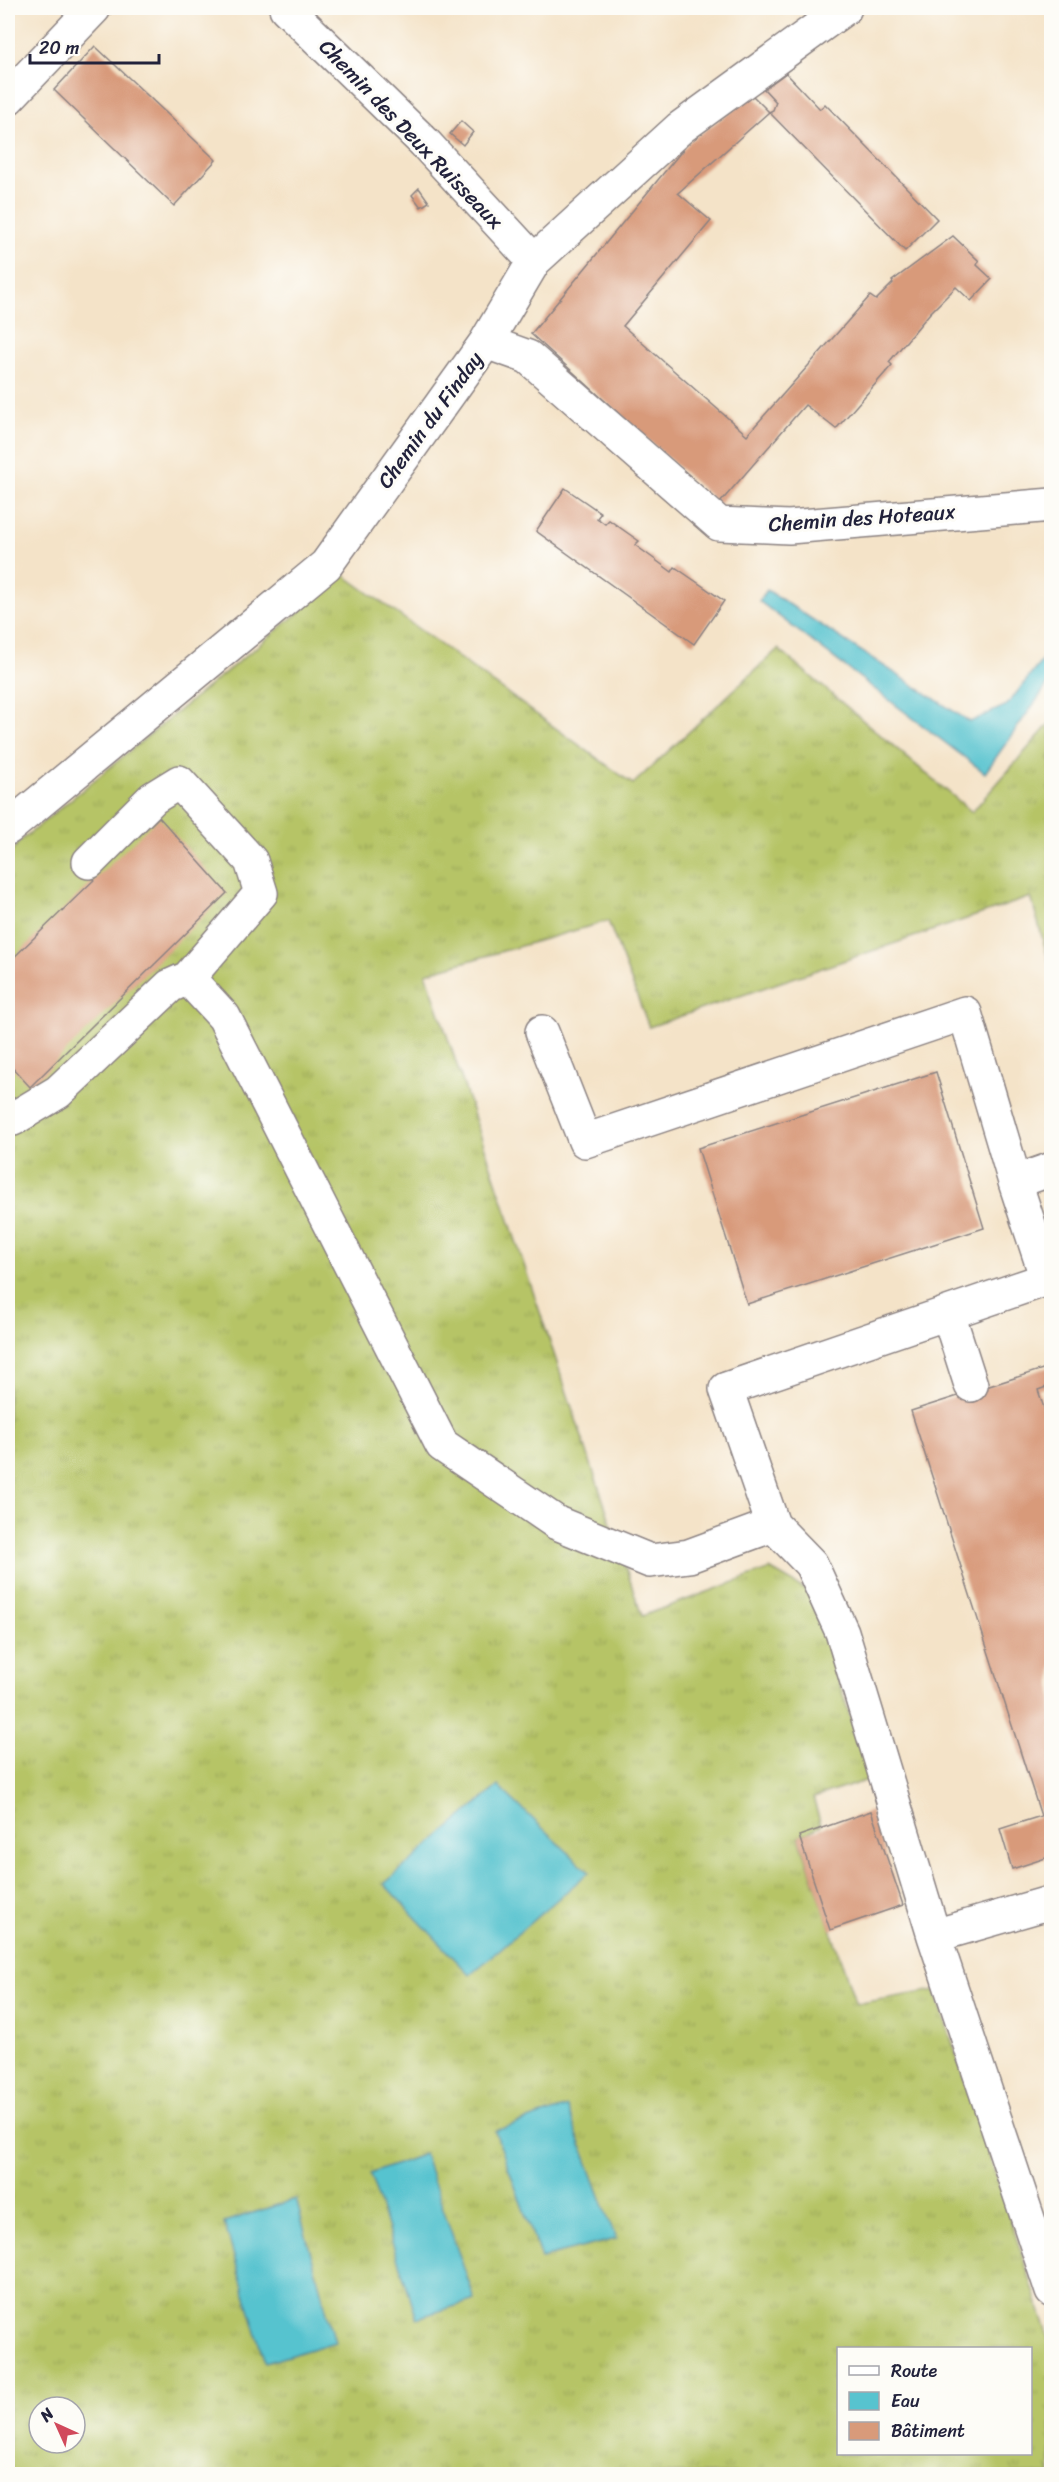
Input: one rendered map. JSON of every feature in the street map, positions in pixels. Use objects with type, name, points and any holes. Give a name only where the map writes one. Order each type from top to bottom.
[{"type":"street","points":[[8,98],[94,8]]},
{"type":"street","name":"Chemin des Deux Ruisseaux","points":[[286,8],[424,142],[534,261]]},
{"type":"street","name":"Chemin du Finday","points":[[8,828],[326,565],[486,342],[534,261],[680,128],[846,8]]},
{"type":"street","name":"Chemin des Hoteaux","points":[[486,342],[528,357],[719,524],[789,526],[1052,505]]},
{"type":"street","points":[[8,1119],[13,1119],[58,1092],[170,986],[188,978],[261,893],[251,861],[179,782],[153,798],[89,862]]},
{"type":"street","points":[[188,978],[224,1017],[442,1445],[557,1523],[650,1561],[689,1556],[773,1525]]},
{"type":"street","points":[[542,1032],[585,1141],[965,1013],[1015,1182],[1047,1279],[726,1389],[773,1525],[811,1564],[842,1632],[934,1936],[1052,2291]]},
{"type":"street","points":[[1015,1182],[1052,1169]]},
{"type":"street","points":[[948,1313],[971,1384]]},
{"type":"street","points":[[934,1936],[1052,1902]]},
{"type":"green space","points":[[344,575],[633,784],[778,649],[972,812],[1051,722],[1051,969],[1031,897],[649,1027],[608,921],[426,973],[642,1616],[770,1569],[809,1592],[871,1779],[813,1798],[821,1825],[799,1837],[856,2004],[935,1990],[1051,2343],[1051,2474],[8,2474],[8,857],[19,842]]},
{"type":"water","points":[[767,590],[970,722],[1007,705],[1051,649],[1051,680],[985,773],[759,601]]},
{"type":"water","points":[[498,1786],[589,1872],[470,1975],[384,1884]]},
{"type":"water","points":[[567,2107],[616,2239],[541,2258],[495,2131]]},
{"type":"water","points":[[424,2154],[475,2300],[417,2318],[370,2174]]},
{"type":"water","points":[[296,2199],[335,2342],[265,2363],[224,2222]]},
{"type":"building","points":[[95,46],[216,160],[174,206],[54,90]]},
{"type":"building","points":[[786,73],[820,109],[825,104],[937,219],[905,251],[769,112],[773,110],[776,102],[764,89]]},
{"type":"building","points":[[753,96],[769,112],[678,193],[711,221],[623,326],[747,435],[870,296],[876,300],[893,283],[892,281],[953,236],[979,261],[977,265],[992,279],[971,301],[956,287],[930,313],[889,362],[892,365],[836,429],[805,405],[719,504],[531,334],[690,141]]},
{"type":"building","points":[[461,121],[473,132],[463,145],[450,134]]},
{"type":"building","points":[[419,188],[429,202],[421,207],[412,195]]},
{"type":"building","points":[[565,488],[601,513],[597,518],[605,524],[609,520],[639,541],[635,545],[672,572],[675,567],[724,601],[694,644],[536,531]]},
{"type":"building","points":[[159,817],[227,893],[30,1087],[8,1063],[8,963]]},
{"type":"building","points":[[936,1072],[984,1228],[747,1304],[698,1148]]},
{"type":"building","points":[[1052,1366],[1052,1385],[1038,1390],[1052,1432],[1052,1856],[1012,1869],[1000,1829],[1041,1816],[911,1411]]},
{"type":"building","points":[[871,1811],[903,1905],[830,1930],[799,1836]]}]
